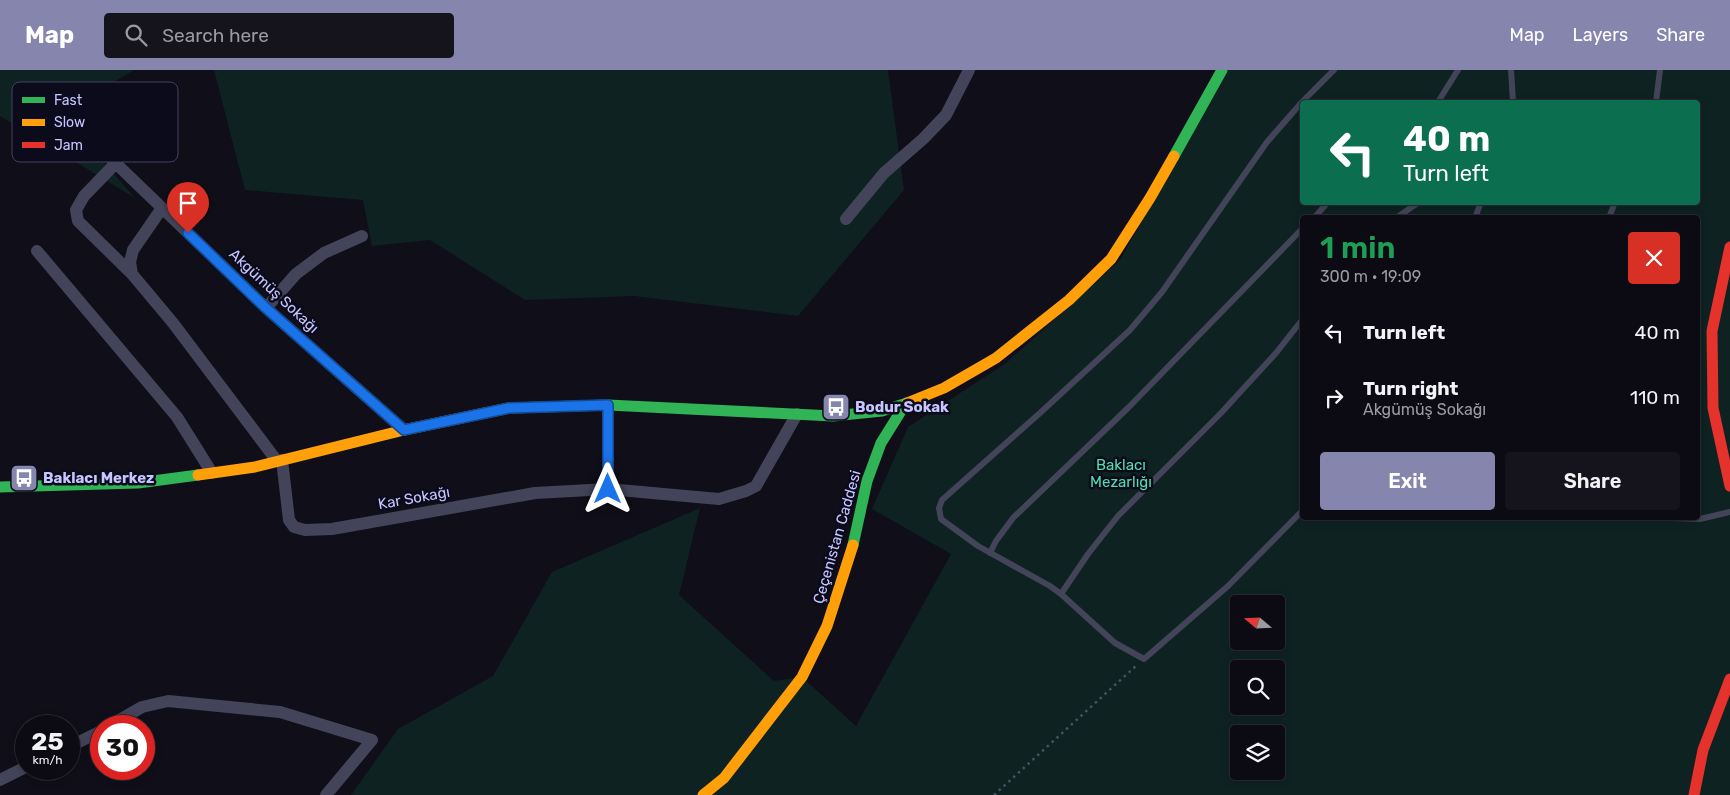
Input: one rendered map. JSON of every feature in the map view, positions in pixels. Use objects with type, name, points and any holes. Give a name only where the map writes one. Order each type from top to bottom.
[{"type":"street","points":[[846,218],[884,173],[924,139],[946,115],[969,70]]},
{"type":"street","points":[[2,484],[138,484],[212,473],[255,466],[404,430],[509,408],[608,405],[833,416],[872,412],[906,403],[944,388],[996,358],[1069,300],[1110,259],[1150,198],[1222,70]]},
{"type":"street","points":[[116,163],[84,196],[76,210],[78,221],[132,274],[280,460]]},
{"type":"street","name":"Akgümüş Sokağı","points":[[116,163],[266,308],[404,430]]},
{"type":"street","points":[[132,274],[130,262],[133,250],[162,208]]},
{"type":"street","points":[[266,308],[296,274],[324,253],[362,236]]},
{"type":"street","points":[[1730,247],[1712,331],[1714,408],[1730,486]]},
{"type":"street","points":[[37,251],[177,417],[212,473]]},
{"type":"street","name":"Çeçenistan Caddesi","points":[[703,795],[724,778],[802,677],[827,626],[852,549],[867,482],[878,450],[906,403]]},
{"type":"street","points":[[608,405],[608,489],[719,499],[756,486],[797,414]]},
{"type":"street","name":"Kar Sokağı","points":[[280,460],[289,520],[294,527],[306,530],[332,529],[535,492],[608,489]]},
{"type":"street","points":[[1694,795],[1703,746],[1730,679]]},
{"type":"street","points":[[128,715],[142,707],[168,701],[280,712],[372,740],[326,795]]},
{"type":"street","points":[[0,780],[15,772]]},
{"type":"lane","points":[[1304,100],[1334,70]]},
{"type":"lane","points":[[1439,100],[1458,70]]},
{"type":"lane","points":[[1511,70],[1513,100]]},
{"type":"lane","points":[[1656,100],[1660,70]]},
{"type":"lane","points":[[1300,104],[1267,142],[1162,292],[1130,330],[942,500],[938,508],[941,519],[978,546],[1062,594],[1115,643],[1144,659],[1234,580],[1300,513]]},
{"type":"lane","points":[[1317,215],[1325,205]]},
{"type":"lane","points":[[1400,215],[1414,205]]},
{"type":"lane","points":[[990,553],[996,541],[1013,518],[1129,407],[1300,231]]},
{"type":"lane","points":[[1062,594],[1088,554],[1118,516],[1221,413],[1300,322]]},
{"type":"lane","points":[[1700,519],[1730,512]]},
{"type":"path","points":[[994,795],[1144,659]]},
{"type":"green space","points":[[0,70],[134,70],[114,82],[12,82],[12,123],[0,116]]},
{"type":"green space","points":[[214,70],[888,70],[904,190],[798,316],[634,296],[525,300],[430,240],[372,246],[363,200],[245,190]]},
{"type":"green space","name":"Baklacı Mezarlığı","points":[[1227,70],[1730,70],[1730,795],[351,795],[398,729],[493,676],[552,572],[700,508],[679,595],[774,681],[802,677],[856,726],[951,554],[872,509],[908,427],[1006,363],[1120,260]]},
{"type":"green space","points":[[76,162],[104,162],[135,198]]},
{"type":"traffic: fast","points":[[1174,156],[1222,70]]},
{"type":"traffic: fast","points":[[853,545],[867,481],[881,443],[906,403]]},
{"type":"traffic: fast","points":[[545,407],[608,405],[833,416],[882,411],[907,403]]},
{"type":"traffic: fast","points":[[0,487],[138,483],[198,475]]},
{"type":"traffic: slow","points":[[907,403],[944,388],[996,358],[1069,300],[1111,259],[1174,156]]},
{"type":"traffic: slow","points":[[198,475],[255,467],[404,430],[509,408],[545,407]]},
{"type":"traffic: slow","points":[[703,795],[724,778],[802,677],[827,626],[853,545]]},
{"type":"traffic: jam","points":[[1730,247],[1712,331],[1713,408],[1730,486]]},
{"type":"traffic: jam","points":[[1694,795],[1703,750],[1730,679]]},
{"type":"place","name":"Bodur Sokak","points":[[836,407]]},
{"type":"place","name":"Baklacı Merkez","points":[[24,478]]},
{"type":"route","points":[[188,233],[266,308],[404,430],[509,408],[608,405],[608,489]]}]
